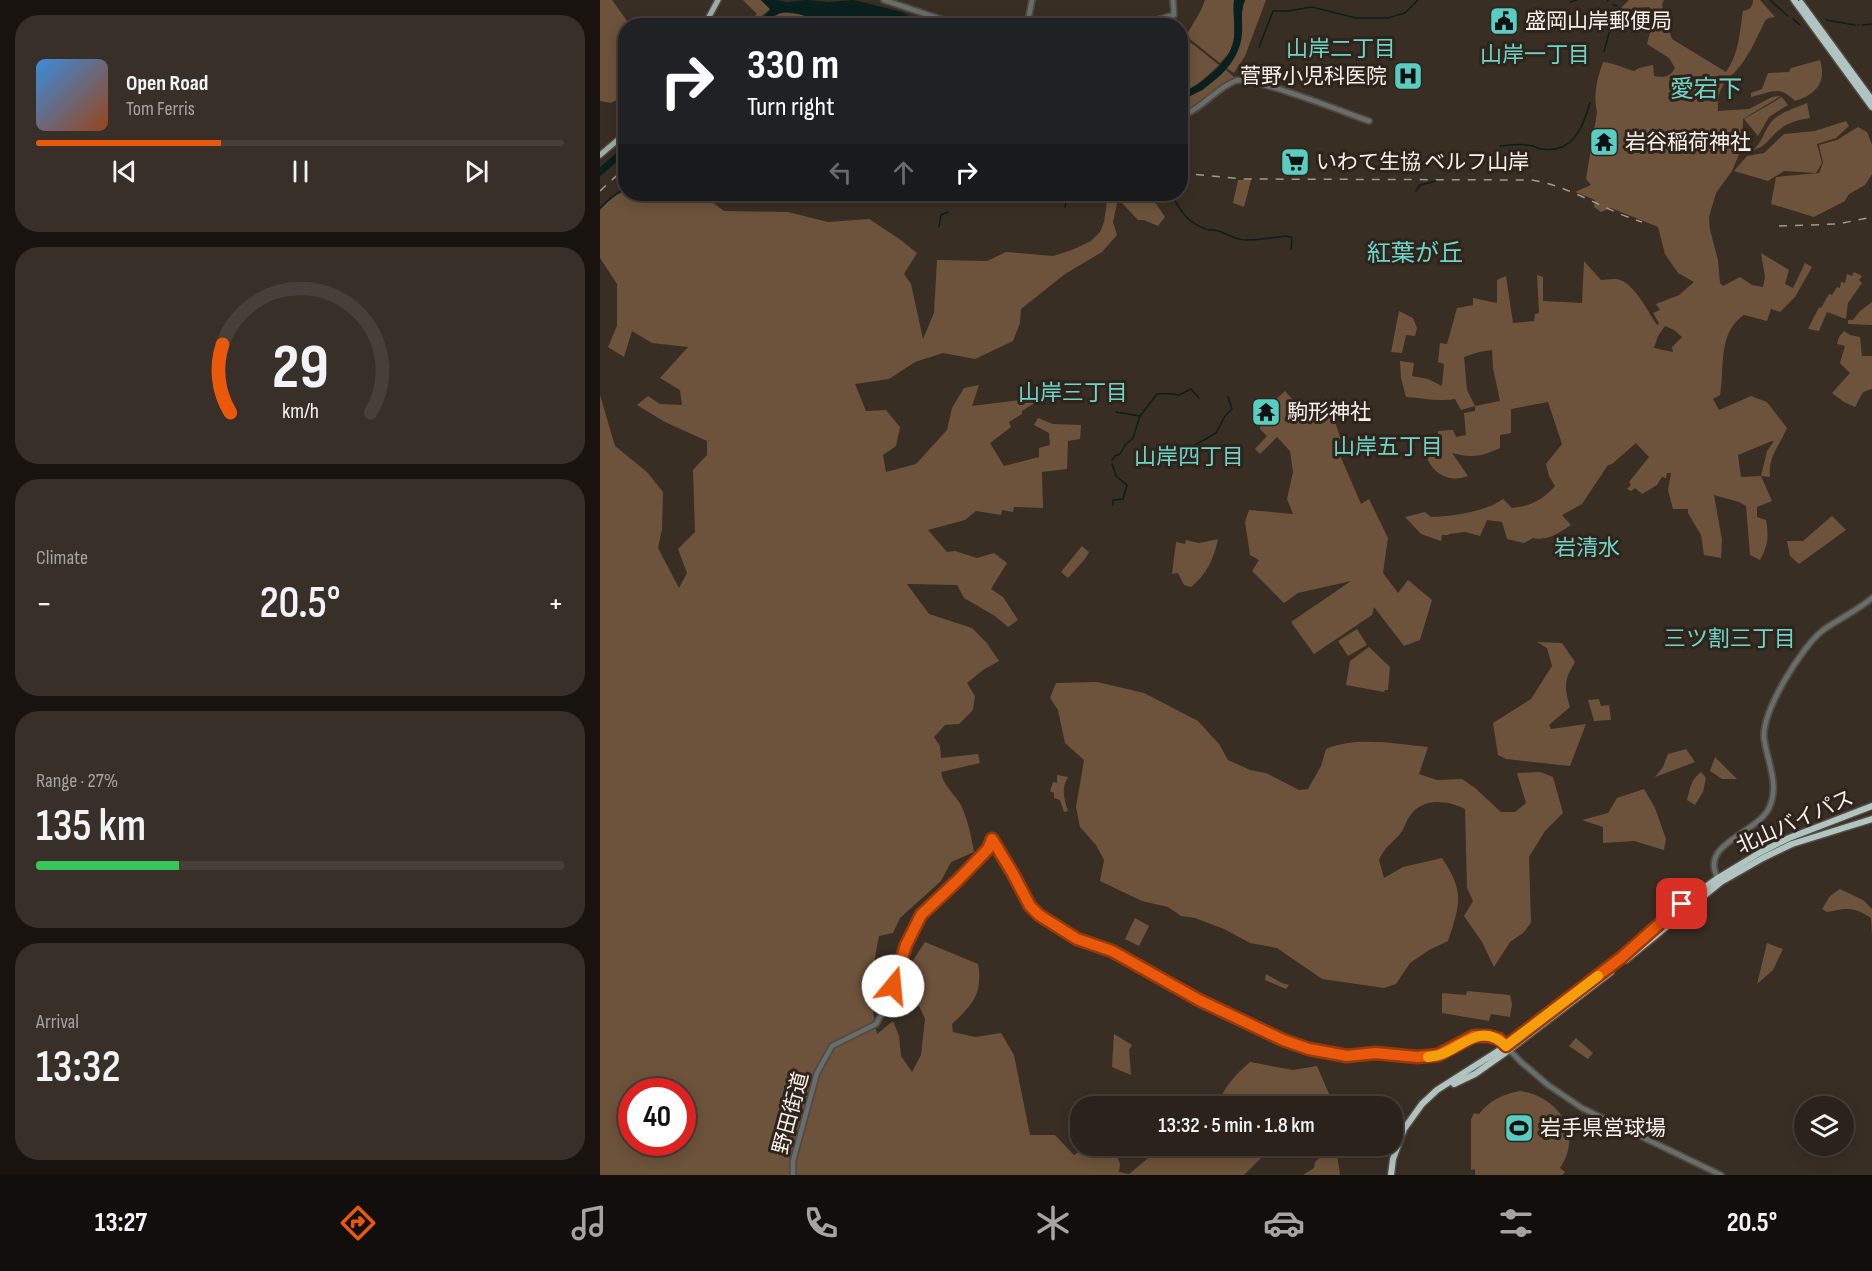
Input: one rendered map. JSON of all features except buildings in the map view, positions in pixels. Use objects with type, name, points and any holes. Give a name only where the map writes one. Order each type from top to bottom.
[{"type":"highway","points":[[1794,0],[1872,107]]},
{"type":"highway","points":[[1799,0],[1872,100]]},
{"type":"highway","name":"北山バイパス","points":[[1393,1175],[1393,1159],[1404,1129],[1422,1104],[1437,1090],[1507,1048],[1621,958],[1682,904],[1761,852],[1789,838],[1872,806]]},
{"type":"highway","name":"北山バイパス","points":[[1719,880],[1792,844],[1872,819]]},
{"type":"main road","points":[[708,18],[718,0]]},
{"type":"main road","points":[[600,155],[618,140]]},
{"type":"street","points":[[884,0],[937,18]]},
{"type":"street","points":[[1029,18],[1032,0]]},
{"type":"street","points":[[1163,18],[1174,15],[1173,0]]},
{"type":"street","points":[[1188,113],[1200,107],[1233,81],[1242,79],[1260,83],[1369,121]]},
{"type":"street","points":[[1719,880],[1714,870],[1713,860],[1717,852],[1753,825],[1768,809],[1774,785],[1764,735],[1767,716],[1776,698],[1805,647],[1823,630],[1872,598]]},
{"type":"street","name":"野田街道","points":[[793,1175],[793,1161],[817,1072],[832,1046],[876,1024],[889,1000],[906,945],[921,915],[988,849],[992,839],[1030,906],[1039,915],[1077,939],[1112,951],[1199,1000],[1283,1040],[1309,1049],[1347,1056],[1375,1053],[1417,1057],[1438,1055],[1474,1036],[1499,1039],[1507,1048]]},
{"type":"street","points":[[1507,1048],[1548,1085],[1575,1103],[1721,1175]]},
{"type":"shaded area","points":[[600,0],[612,0],[625,18],[618,18],[618,100],[611,103],[600,101]]},
{"type":"shaded area","points":[[743,0],[761,0],[770,9],[759,18],[753,18],[757,14]]},
{"type":"shaded area","points":[[1205,0],[1234,0],[1234,38],[1230,52],[1220,63],[1188,38],[1188,33]]},
{"type":"shaded area","points":[[1245,0],[1266,0],[1245,56],[1234,73],[1226,68]]},
{"type":"shaded area","points":[[1629,0],[1664,0],[1662,4],[1672,39],[1726,72],[1736,50],[1743,11],[1750,8],[1753,0],[1760,0],[1775,17],[1765,21],[1745,59],[1722,87],[1718,111],[1749,109],[1772,97],[1781,96],[1743,119],[1742,147],[1732,171],[1716,193],[1709,217],[1718,260],[1720,283],[1723,286],[1740,277],[1752,285],[1763,287],[1765,277],[1761,253],[1789,270],[1785,284],[1793,288],[1805,263],[1812,267],[1795,297],[1780,312],[1771,309],[1767,321],[1744,315],[1735,322],[1726,341],[1720,395],[1713,399],[1719,410],[1751,396],[1767,402],[1787,428],[1772,457],[1770,477],[1761,476],[1772,501],[1757,507],[1757,517],[1766,520],[1767,531],[1765,550],[1760,560],[1750,555],[1746,506],[1739,502],[1714,495],[1722,540],[1721,558],[1704,555],[1701,535],[1688,509],[1673,509],[1668,490],[1671,473],[1667,473],[1666,478],[1662,477],[1657,485],[1642,494],[1635,488],[1631,491],[1627,489],[1631,485],[1629,482],[1649,457],[1636,443],[1608,465],[1582,504],[1562,515],[1571,525],[1548,537],[1533,538],[1524,543],[1507,539],[1502,522],[1487,520],[1480,536],[1465,532],[1449,534],[1442,535],[1441,541],[1421,534],[1405,517],[1425,512],[1431,517],[1449,516],[1488,507],[1503,499],[1512,508],[1519,507],[1536,502],[1555,486],[1546,464],[1562,444],[1548,402],[1511,409],[1511,433],[1500,435],[1500,448],[1476,456],[1452,453],[1468,476],[1447,477],[1436,470],[1427,459],[1425,452],[1438,450],[1438,431],[1453,430],[1456,437],[1466,435],[1464,413],[1475,411],[1475,406],[1461,410],[1455,399],[1406,397],[1401,378],[1400,361],[1414,363],[1412,376],[1428,379],[1442,386],[1444,364],[1438,362],[1440,343],[1447,344],[1457,308],[1473,305],[1473,298],[1497,303],[1497,280],[1506,276],[1513,323],[1534,321],[1535,314],[1539,313],[1537,275],[1543,277],[1543,301],[1582,303],[1584,261],[1601,280],[1618,279],[1626,283],[1641,300],[1657,325],[1659,323],[1653,313],[1660,310],[1656,304],[1679,295],[1694,282],[1678,273],[1665,254],[1658,227],[1611,208],[1601,212],[1594,207],[1595,200],[1575,192],[1591,185],[1586,179],[1597,112],[1596,87],[1603,62],[1634,71],[1653,65],[1654,76],[1658,77],[1669,75],[1675,68],[1669,58],[1647,44],[1655,12],[1649,7],[1632,8],[1626,17],[1617,12]],"holes":[[[1665,326],[1682,337],[1672,347],[1673,352],[1654,348]],[[1492,350],[1493,368],[1500,401],[1475,406],[1467,390],[1464,357]],[[1774,441],[1767,451],[1761,476],[1741,477],[1738,455]]]},
{"type":"shaded area","points":[[782,12],[804,15],[809,18],[772,18]]},
{"type":"shaded area","points":[[1188,42],[1219,65],[1196,86],[1188,90]]},
{"type":"shaded area","points":[[1820,60],[1821,81],[1809,95],[1795,101],[1779,91],[1751,97],[1751,93],[1762,89],[1768,73],[1789,72],[1791,68]]},
{"type":"shaded area","points":[[1225,69],[1234,77],[1188,110],[1188,97],[1203,90]]},
{"type":"shaded area","points":[[1782,97],[1788,105],[1769,117],[1758,136],[1744,119]]},
{"type":"shaded area","points":[[1807,103],[1810,118],[1786,125],[1764,144],[1753,150],[1775,118]]},
{"type":"shaded area","points":[[1846,121],[1849,126],[1836,138],[1817,144],[1822,163],[1816,173],[1784,171],[1768,181],[1734,171],[1747,156],[1764,153],[1784,134],[1815,131]]},
{"type":"shaded area","points":[[1858,127],[1867,132],[1872,145],[1872,174],[1865,185],[1849,194],[1845,201],[1814,217],[1771,204],[1776,177],[1819,173],[1823,163],[1819,145],[1837,140]]},
{"type":"shaded area","points":[[1238,180],[1251,180],[1244,207],[1233,203]]},
{"type":"shaded area","points":[[618,194],[618,201],[710,201],[724,211],[788,212],[828,222],[869,219],[917,253],[904,274],[911,284],[923,339],[934,313],[937,260],[987,261],[1006,252],[1053,256],[1072,250],[1091,241],[1100,232],[1107,201],[1118,201],[1113,222],[1117,235],[1102,252],[1065,274],[1021,309],[1020,323],[1013,341],[975,359],[943,353],[915,362],[889,379],[855,384],[866,411],[886,410],[900,427],[896,446],[883,455],[886,472],[916,464],[947,430],[952,408],[964,388],[979,385],[972,406],[1020,400],[1022,392],[1043,393],[1033,404],[1022,411],[1022,414],[1009,422],[1011,427],[990,443],[1004,466],[1039,457],[1039,448],[1050,445],[1049,433],[1034,425],[1038,418],[1053,424],[1081,425],[1080,439],[1068,441],[1067,469],[1042,472],[1043,508],[1014,507],[1013,512],[1002,510],[1001,515],[976,511],[965,520],[928,530],[947,552],[955,551],[977,558],[994,553],[1007,563],[991,589],[1003,597],[1018,620],[1008,627],[995,616],[964,598],[957,585],[907,584],[929,614],[972,628],[986,642],[999,661],[967,683],[975,696],[973,710],[959,724],[945,725],[934,737],[940,746],[941,758],[978,754],[980,763],[941,772],[944,781],[961,805],[974,852],[951,862],[941,881],[900,918],[893,933],[879,936],[873,973],[873,1009],[877,1034],[893,1021],[899,1036],[901,1056],[912,1072],[921,1055],[925,1019],[915,997],[910,965],[925,942],[978,964],[978,991],[971,1004],[952,1024],[953,1032],[975,1037],[1001,1033],[1014,1055],[1030,1135],[1055,1135],[1070,1151],[1070,1156],[1117,1156],[1120,1164],[1119,1172],[1129,1174],[1151,1156],[1263,1156],[1244,1175],[600,1175],[600,395],[615,446],[647,472],[663,492],[662,529],[658,548],[679,588],[687,573],[678,549],[695,532],[693,470],[707,455],[707,441],[665,422],[637,405],[648,396],[660,404],[682,405],[680,390],[660,378],[688,347],[652,343],[632,331],[624,357],[608,347],[617,326],[617,284],[600,258],[600,210],[613,196]]},
{"type":"shaded area","points":[[1120,201],[1155,201],[1165,217],[1158,226],[1138,220]]},
{"type":"shaded area","points":[[1854,272],[1862,276],[1859,280],[1862,283],[1848,303],[1846,319],[1827,312],[1819,331],[1808,329],[1819,307],[1821,308],[1829,294],[1832,295],[1837,287],[1840,288],[1841,282],[1845,283],[1847,274],[1852,276]]},
{"type":"shaded area","points":[[1872,302],[1872,325],[1848,324],[1848,320],[1853,320]]},
{"type":"shaded area","points":[[1399,311],[1413,318],[1417,328],[1415,336],[1406,335],[1402,353],[1391,352]]},
{"type":"shaded area","points":[[1844,331],[1860,337],[1862,356],[1872,356],[1872,389],[1863,392],[1855,407],[1832,393],[1850,373],[1840,363],[1845,346],[1837,344]]},
{"type":"shaded area","points":[[1285,391],[1304,409],[1331,409],[1341,440],[1339,453],[1361,504],[1369,499],[1388,538],[1383,573],[1398,593],[1408,580],[1432,600],[1420,640],[1404,646],[1374,607],[1372,615],[1314,654],[1291,622],[1351,581],[1298,593],[1284,603],[1252,571],[1259,560],[1250,555],[1245,522],[1249,510],[1293,514],[1287,499],[1293,472],[1290,451],[1277,437],[1260,454],[1255,449],[1267,436],[1260,429],[1259,411]]},
{"type":"shaded area","points":[[1832,516],[1846,530],[1799,564],[1790,556],[1787,541],[1803,541]]},
{"type":"shaded area","points":[[1218,539],[1209,566],[1191,587],[1184,585],[1178,573],[1172,574],[1176,542],[1185,544],[1186,540],[1199,543]]},
{"type":"shaded area","points":[[1082,546],[1089,552],[1068,578],[1061,572]]},
{"type":"shaded area","points":[[1357,629],[1367,645],[1348,656],[1338,641]]},
{"type":"shaded area","points":[[1537,642],[1562,643],[1575,662],[1566,684],[1570,707],[1549,725],[1551,729],[1586,724],[1570,766],[1506,759],[1498,755],[1493,723],[1531,699],[1552,666],[1547,648]]},
{"type":"shaded area","points":[[1369,647],[1390,667],[1388,690],[1384,692],[1346,685],[1350,661]]},
{"type":"shaded area","points":[[1097,682],[1144,693],[1198,721],[1219,744],[1228,760],[1250,770],[1266,773],[1299,790],[1308,789],[1321,766],[1326,749],[1364,742],[1428,747],[1419,774],[1437,780],[1462,779],[1501,812],[1515,812],[1526,803],[1517,773],[1540,772],[1553,777],[1563,813],[1545,831],[1529,857],[1531,923],[1523,933],[1510,942],[1494,967],[1482,942],[1464,916],[1473,901],[1467,888],[1465,809],[1443,802],[1428,803],[1414,811],[1379,860],[1384,878],[1403,867],[1442,858],[1454,880],[1458,898],[1448,941],[1410,963],[1396,984],[1384,988],[1322,979],[1277,948],[1250,943],[1224,929],[1195,918],[1181,916],[1168,907],[1142,901],[1100,881],[1104,860],[1096,845],[1080,827],[1076,807],[1084,760],[1065,743],[1058,710],[1050,698],[1056,683]]},
{"type":"shaded area","points":[[1599,699],[1601,706],[1609,705],[1611,720],[1594,721],[1588,700]]},
{"type":"shaded area","points":[[1686,749],[1695,762],[1655,777],[1663,767],[1668,754]]},
{"type":"shaded area","points":[[1715,757],[1737,779],[1722,779],[1710,771]]},
{"type":"shaded area","points":[[1701,772],[1706,778],[1703,792],[1695,805],[1687,800],[1693,781]]},
{"type":"shaded area","points":[[1057,775],[1068,777],[1064,798],[1068,811],[1064,812],[1060,800],[1054,798],[1054,793],[1050,791],[1053,782],[1057,783]]},
{"type":"shaded area","points":[[1644,789],[1655,808],[1666,839],[1664,850],[1634,841],[1603,843],[1603,827],[1582,820],[1608,813],[1617,798]]},
{"type":"shaded area","points":[[1840,889],[1863,900],[1872,909],[1872,936],[1871,918],[1865,914],[1850,909],[1827,912],[1822,909],[1830,896]]},
{"type":"shaded area","points":[[1135,918],[1149,926],[1139,946],[1125,939]]},
{"type":"shaded area","points":[[1767,943],[1783,949],[1773,970],[1757,984]]},
{"type":"shaded area","points":[[1266,974],[1289,985],[1286,989],[1265,980]]},
{"type":"shaded area","points":[[1467,991],[1510,995],[1512,1004],[1510,1017],[1491,1014],[1489,1021],[1442,1013],[1442,993],[1466,995]]},
{"type":"shaded area","points":[[1114,1034],[1132,1045],[1129,1050],[1131,1075],[1112,1067]]},
{"type":"shaded area","points":[[1576,1038],[1593,1053],[1588,1059],[1569,1046]]},
{"type":"shaded area","points":[[1250,1062],[1293,1070],[1317,1066],[1330,1096],[1222,1096],[1239,1072]]},
{"type":"shaded area","name":"岩手県営球場","points":[[1520,1091],[1546,1100],[1563,1118],[1568,1130],[1569,1142],[1567,1155],[1560,1168],[1565,1172],[1562,1175],[1475,1175],[1475,1169],[1471,1170],[1471,1119],[1474,1113],[1479,1114],[1497,1098]]},
{"type":"shaded area","points":[[1321,1156],[1337,1156],[1340,1175],[1303,1175],[1314,1168],[1315,1162]]},
{"type":"water","points":[[761,0],[828,2],[854,0],[902,12],[913,18],[810,18],[785,12],[776,15]]},
{"type":"water","points":[[1234,0],[1245,0],[1242,12],[1242,33],[1236,55],[1212,83],[1188,97],[1188,89],[1214,71],[1232,47],[1235,28]]},
{"type":"waterway","points":[[1259,47],[1273,11],[1312,7],[1356,18],[1388,18],[1405,13],[1418,0]]},
{"type":"waterway","points":[[1570,2],[1577,0]]},
{"type":"waterway","points":[[1770,0],[1788,16]]},
{"type":"waterway","points":[[1613,5],[1617,6]]},
{"type":"waterway","points":[[767,18],[776,6]]},
{"type":"waterway","points":[[1604,52],[1613,18]]},
{"type":"waterway","points":[[1793,19],[1800,25]]},
{"type":"waterway","points":[[1826,20],[1855,25]]},
{"type":"waterway","points":[[1862,25],[1872,24]]},
{"type":"waterway","points":[[1500,146],[1517,144],[1541,149],[1562,147],[1575,137],[1590,103]]},
{"type":"waterway","points":[[600,172],[618,156]]},
{"type":"waterway","points":[[1416,191],[1420,185],[1436,181]]},
{"type":"waterway","points":[[600,208],[618,192]]},
{"type":"waterway","points":[[1065,207],[1066,201]]},
{"type":"waterway","points":[[1092,201],[1095,201]]},
{"type":"waterway","points":[[1175,201],[1189,220],[1206,229]]},
{"type":"waterway","points":[[939,227],[941,215],[948,212]]},
{"type":"waterway","points":[[1208,230],[1244,240],[1286,236],[1292,238]]},
{"type":"waterway","points":[[1291,249],[1292,240]]},
{"type":"waterway","points":[[1112,460],[1133,438],[1140,416],[1157,394],[1179,395],[1191,389],[1199,398]]},
{"type":"waterway","points":[[1195,445],[1216,433],[1225,416],[1232,409],[1228,397]]},
{"type":"waterway","points":[[1116,412],[1140,416]]},
{"type":"waterway","points":[[1112,464],[1116,476],[1127,485],[1123,499],[1113,500],[1113,505]]},
{"type":"railway","points":[[600,191],[618,174]]},
{"type":"railway","points":[[1188,174],[1243,179],[1531,180],[1560,187],[1642,222]]},
{"type":"railway","points":[[1779,226],[1838,224],[1872,217]]},
{"type":"slow traffic","points":[[1428,1057],[1442,1054],[1474,1036],[1499,1039],[1506,1046],[1598,976]]},
{"type":"place","name":"盛岡山岸郵便局","points":[[1504,21]]},
{"type":"place","name":"菅野小児科医院","points":[[1408,76]]},
{"type":"place","name":"岩谷稲荷神社","points":[[1604,142]]},
{"type":"place","name":"いわて生協 ベルフ山岸","points":[[1295,162]]},
{"type":"place","name":"駒形神社","points":[[1266,412]]},
{"type":"place","name":"岩手県営球場","points":[[1519,1128]]},
{"type":"district","name":"山岸二丁目","points":[[1341,49]]},
{"type":"district","name":"山岸一丁目","points":[[1535,55]]},
{"type":"district","name":"愛宕下","points":[[1706,89]]},
{"type":"district","name":"紅葉が丘","points":[[1415,253]]},
{"type":"district","name":"山岸三丁目","points":[[1073,393]]},
{"type":"district","name":"山岸五丁目","points":[[1388,447]]},
{"type":"district","name":"山岸四丁目","points":[[1189,457]]},
{"type":"district","name":"岩清水","points":[[1587,548]]},
{"type":"district","name":"三ツ割三丁目","points":[[1730,639]]},
{"type":"route","points":[[893,986],[906,945],[921,915],[988,849],[992,839],[1030,906],[1062,930],[1077,939],[1112,951],[1199,1000],[1283,1040],[1332,1055],[1375,1053],[1428,1057],[1442,1054],[1474,1036],[1499,1039],[1506,1046],[1621,958],[1682,904]]}]
